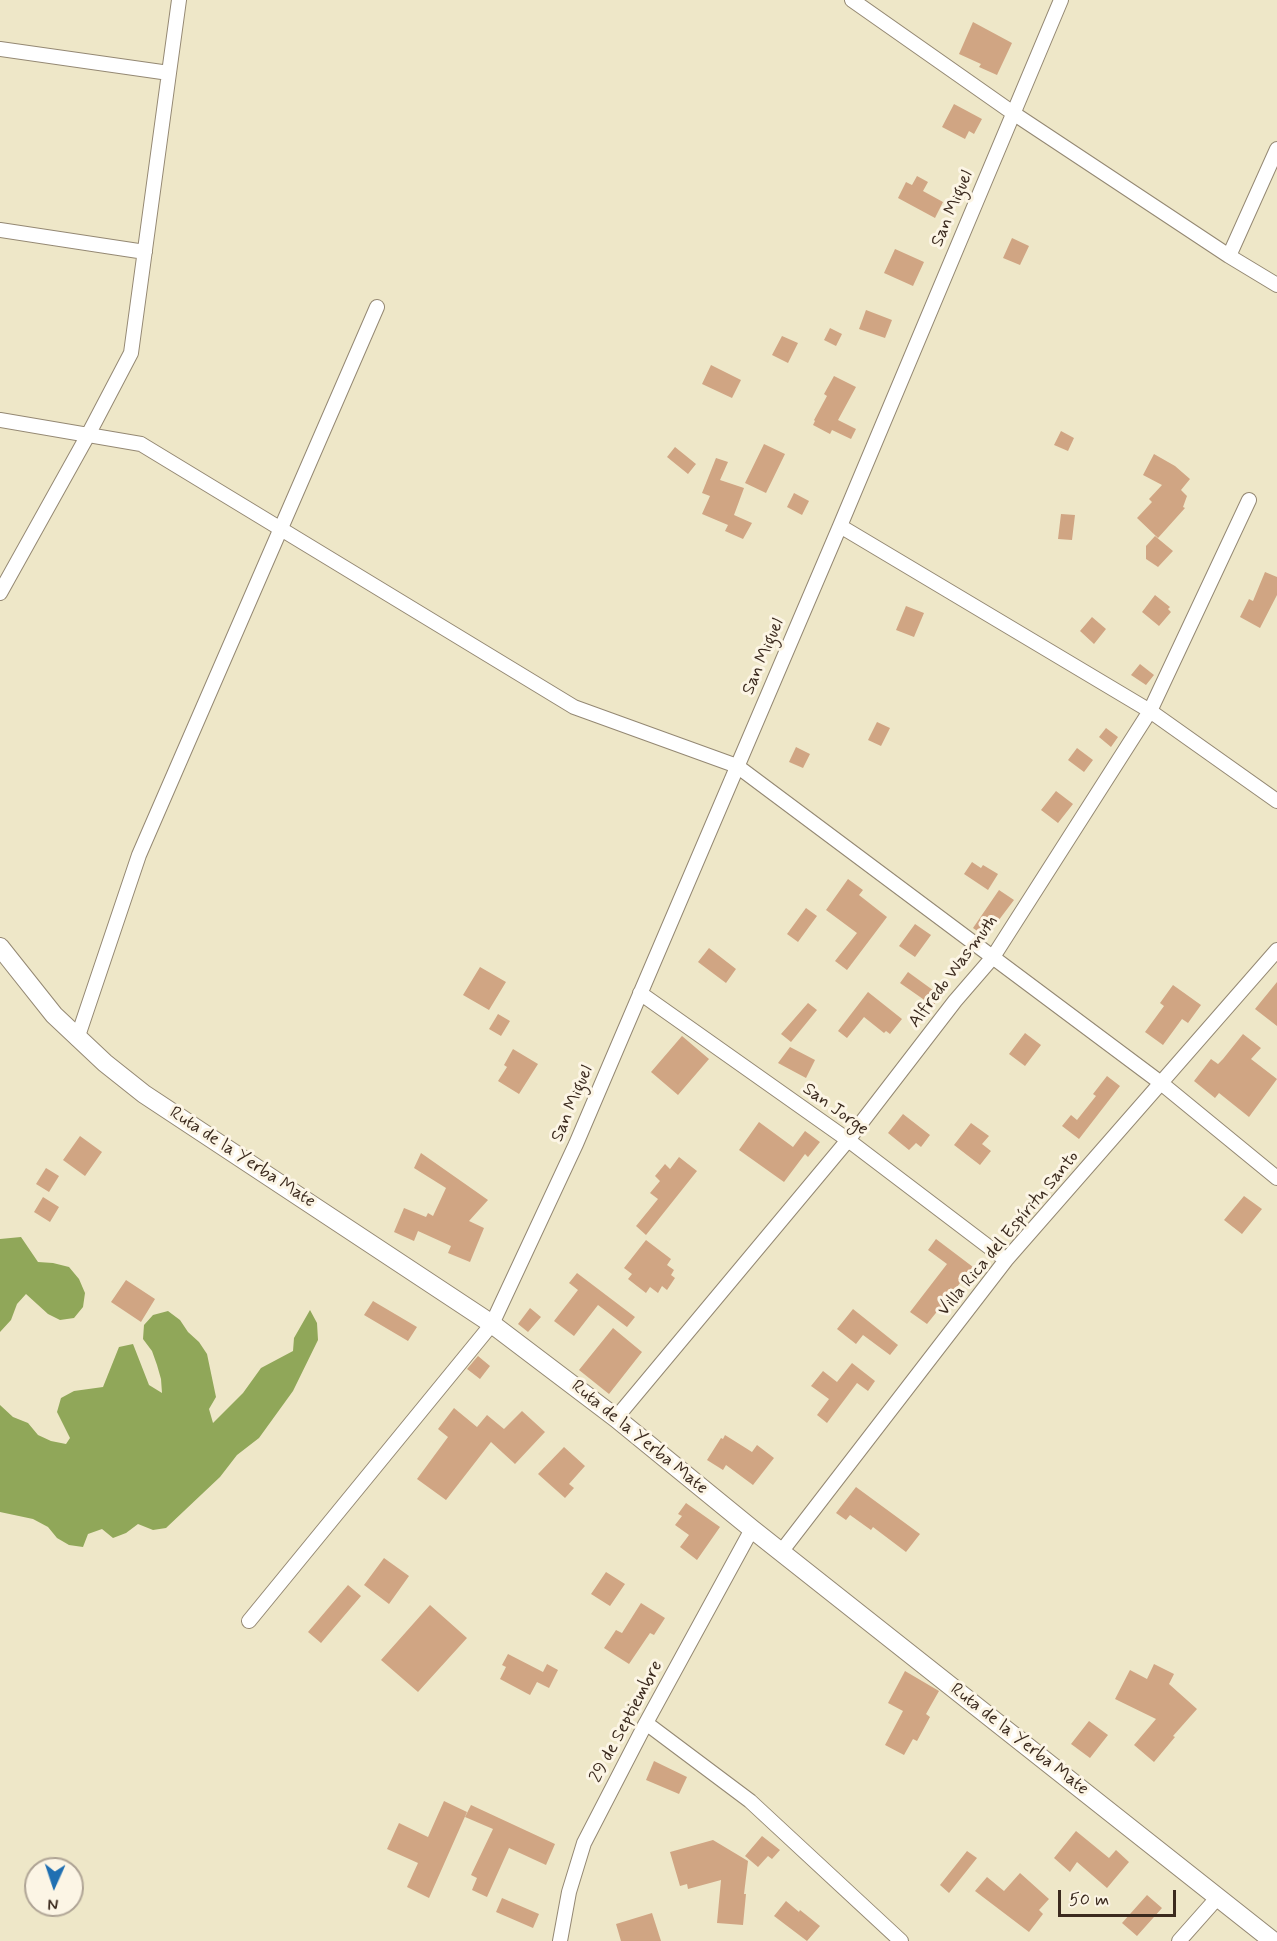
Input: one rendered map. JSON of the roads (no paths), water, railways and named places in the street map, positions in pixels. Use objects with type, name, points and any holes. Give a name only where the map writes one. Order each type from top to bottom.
[{"type":"main road","name":"Ruta de la Yerba Mate","points":[[2,954],[76,1039],[144,1094],[492,1324],[616,1418],[752,1529],[1273,1941]]},
{"type":"street","points":[[0,593],[131,353],[179,0]]},
{"type":"street","points":[[852,0],[1013,113],[1229,256],[1277,285]]},
{"type":"street","name":"San Miguel","points":[[249,1621],[492,1324],[576,1144],[840,526],[1061,0]]},
{"type":"street","points":[[0,49],[169,74]]},
{"type":"street","points":[[1229,256],[1277,149]]},
{"type":"street","points":[[0,230],[145,252]]},
{"type":"street","points":[[76,1039],[139,855],[377,307]]},
{"type":"street","points":[[0,420],[141,444],[574,706],[737,766],[1161,1083],[1277,1178]]},
{"type":"street","name":"Alfredo Wasmuth","points":[[616,1418],[848,1140],[955,1001],[993,957],[1150,711],[1249,500]]},
{"type":"street","points":[[840,526],[1150,711],[1277,801]]},
{"type":"street","name":"Villa Rica del Espíritu Santo","points":[[781,1552],[1006,1260],[1277,950]]},
{"type":"street","name":"San Jorge","points":[[640,993],[848,1140],[1006,1260]]},
{"type":"street","name":"29 de Septiembre","points":[[560,1941],[569,1892],[584,1843],[646,1723],[752,1529]]},
{"type":"street","points":[[646,1723],[750,1801],[901,1941]]},
{"type":"street","points":[[1179,1941],[1218,1897]]}]
